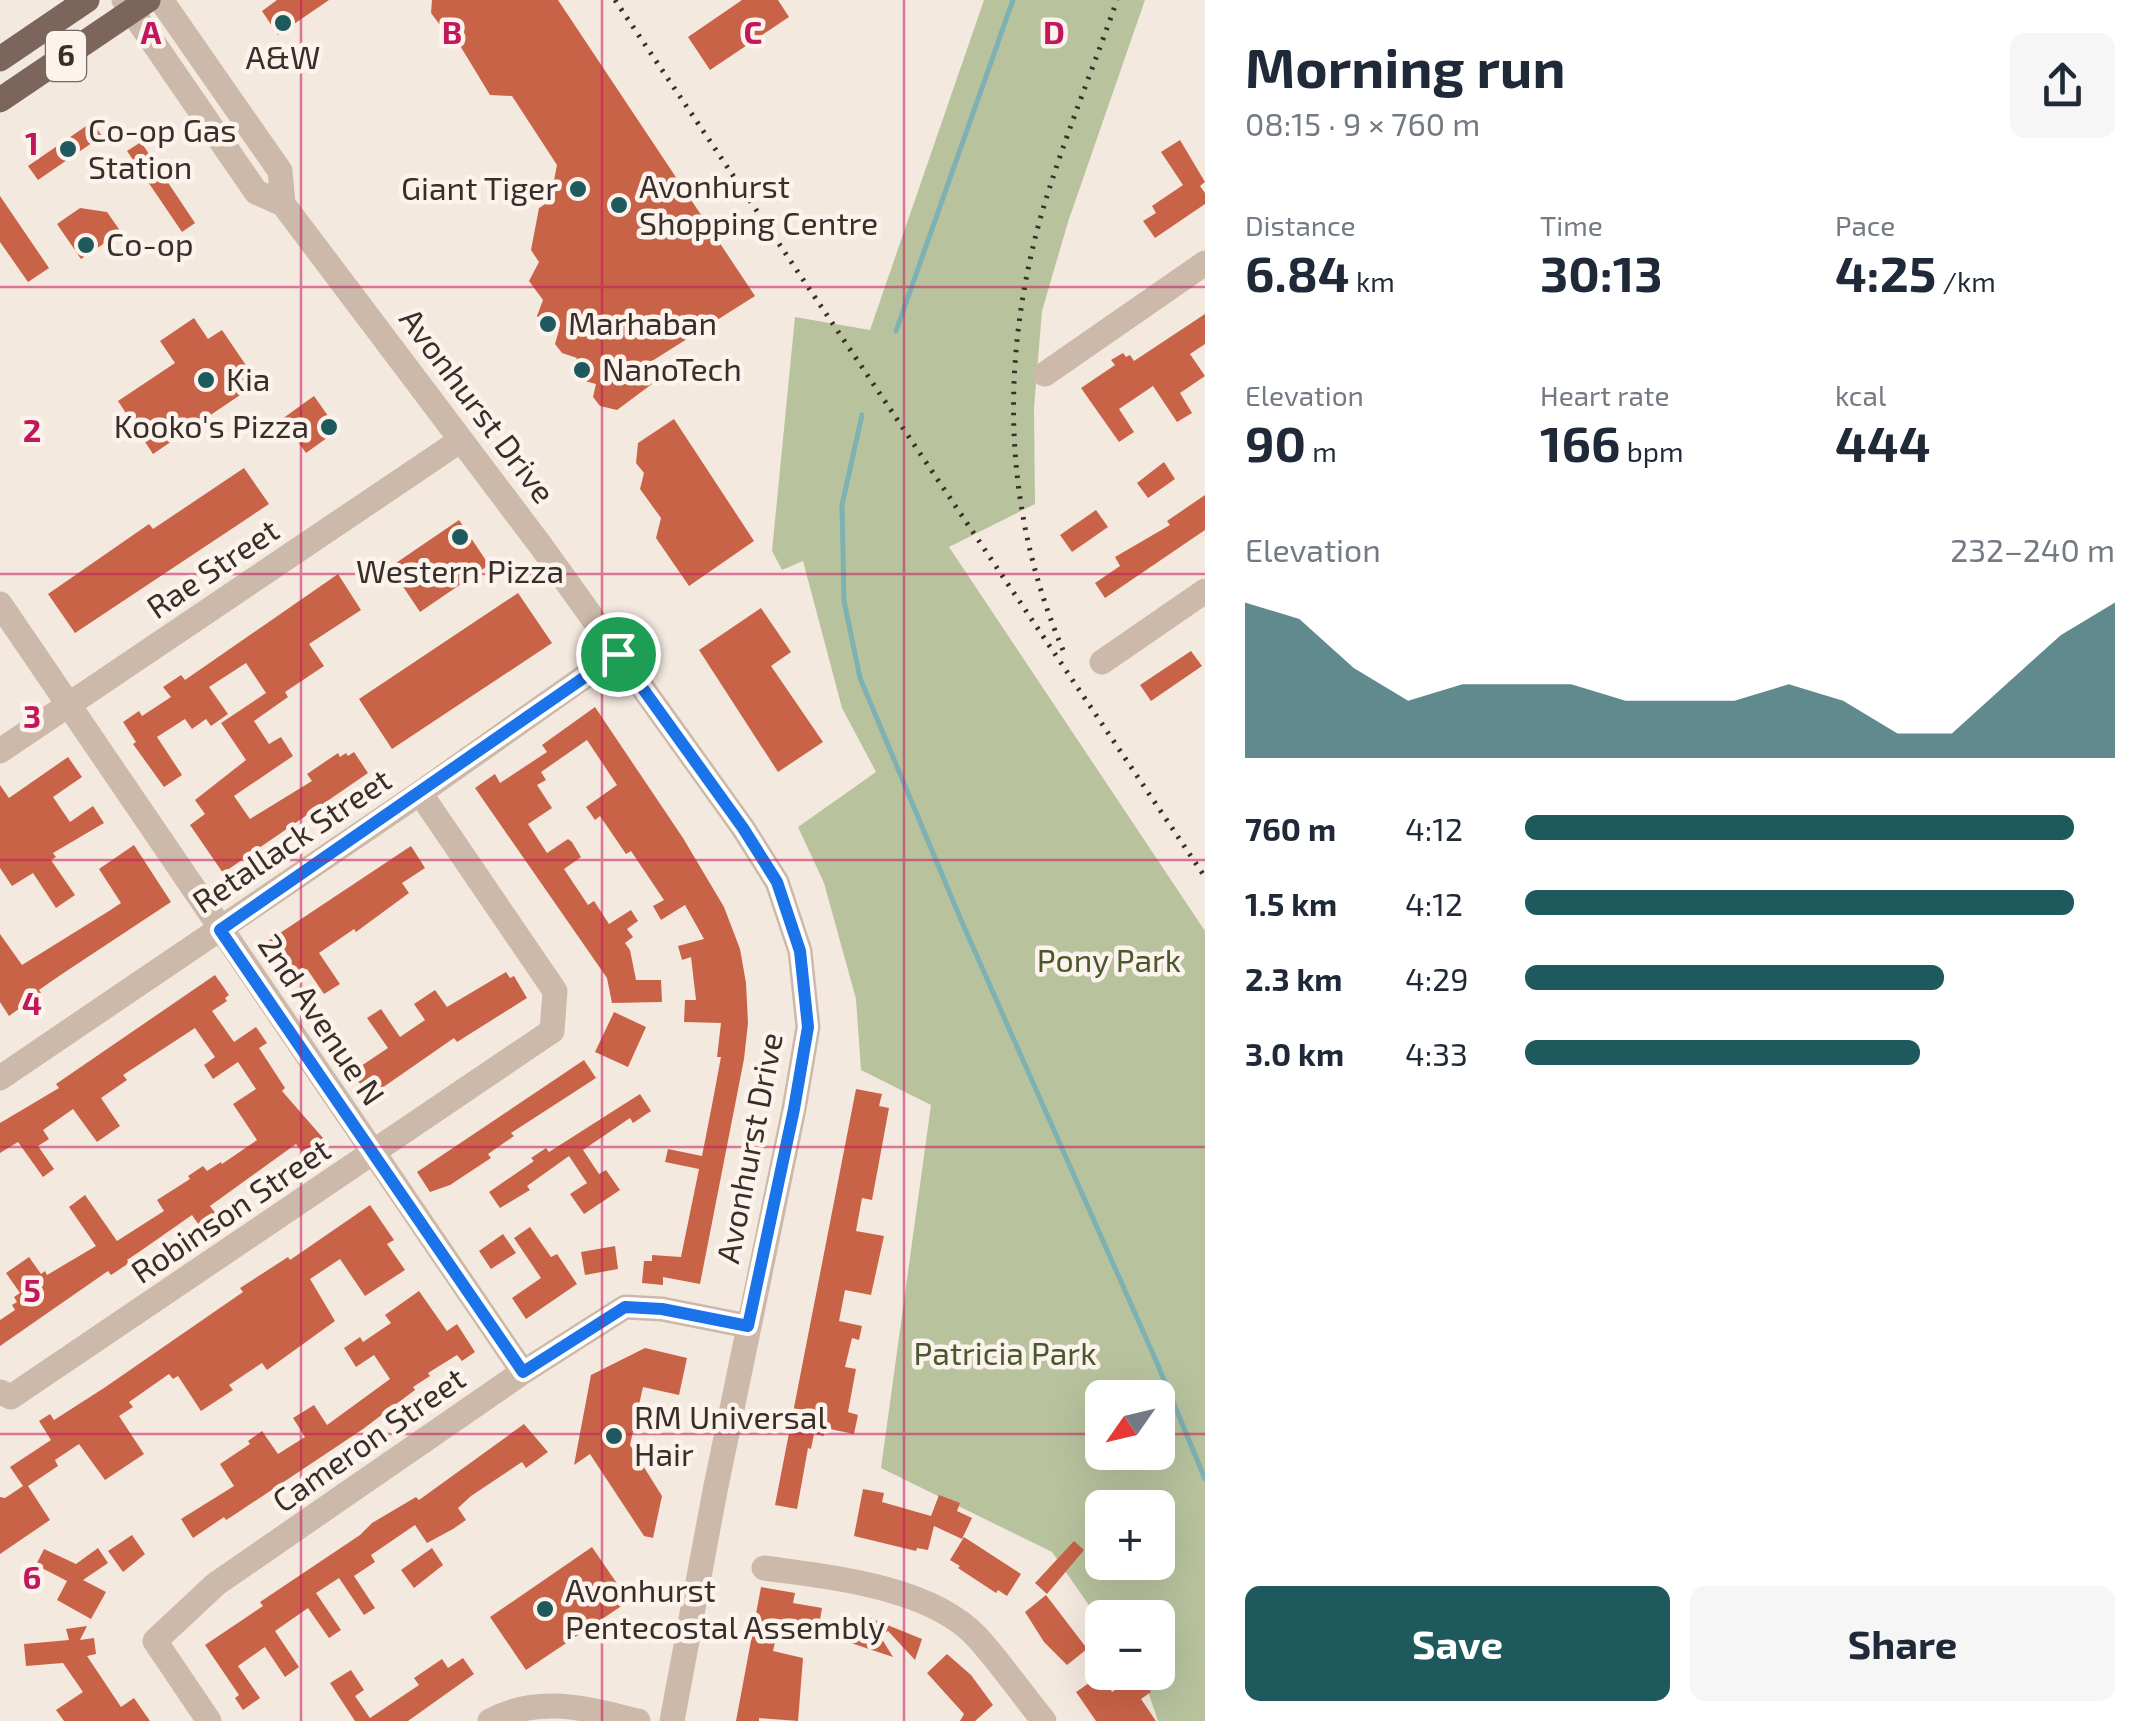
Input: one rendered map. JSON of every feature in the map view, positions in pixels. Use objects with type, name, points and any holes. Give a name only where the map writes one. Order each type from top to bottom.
[{"type":"main road","name":"6","points":[[0,60],[87,0]]},
{"type":"main road","name":"6","points":[[0,100],[135,4]]},
{"type":"street","name":"Avonhurst Drive","points":[[161,0],[280,171],[283,204]]},
{"type":"street","name":"Avonhurst Drive","points":[[135,4],[256,192],[283,204],[461,440],[743,828],[777,882],[800,951],[808,1027],[672,1721]]},
{"type":"street","points":[[1045,374],[1205,263]]},
{"type":"street","name":"Rae Street","points":[[0,751],[461,440]]},
{"type":"street","points":[[1102,662],[1205,591]]},
{"type":"street","name":"2nd Avenue N","points":[[0,604],[523,1372]]},
{"type":"street","name":"Retallack Street","points":[[0,1078],[618,654]]},
{"type":"street","name":"Robinson Street","points":[[6,1394],[373,1155],[552,1031],[555,991],[420,793]]},
{"type":"street","name":"Cameron Street","points":[[209,1721],[155,1641],[216,1584],[523,1372],[625,1307],[662,1309],[748,1326]]},
{"type":"street","points":[[764,1568],[839,1578],[933,1604],[974,1633],[1044,1721]]},
{"type":"street","points":[[490,1721],[526,1706],[551,1704],[638,1721]]},
{"type":"green space","points":[[984,0],[1145,0],[1068,222],[1042,311],[1034,408],[1035,504],[949,547],[1205,931],[1205,1721],[1158,1721],[1148,1690],[1175,1690],[1175,1600],[1085,1600],[1052,1552],[881,1468],[931,1105],[861,1070],[856,999],[824,883],[798,827],[876,772],[842,708],[803,561],[782,570],[772,551],[795,317],[870,330]]},
{"type":"building","name":"A&W","points":[[277,0],[329,0],[278,35],[262,11]]},
{"type":"building","name":"Avonhurst Shopping Centre","points":[[432,0],[558,0],[755,296],[641,368],[652,384],[617,410],[600,406],[593,397],[596,384],[581,380],[572,368],[577,358],[562,353],[555,344],[559,330],[545,327],[537,316],[543,300],[529,281],[539,262],[531,250],[539,208],[550,201],[557,165],[512,96],[490,95],[459,44],[452,41],[431,13]]},
{"type":"building","points":[[742,0],[778,0],[789,17],[710,70],[688,37]]},
{"type":"building","points":[[92,122],[102,136],[38,180],[28,166]]},
{"type":"building","points":[[1180,140],[1205,182],[1200,186],[1205,204],[1155,238],[1143,221],[1156,213],[1152,206],[1183,185],[1161,152]]},
{"type":"building","points":[[141,142],[195,223],[182,232],[127,151]]},
{"type":"building","points":[[0,196],[49,268],[28,282],[0,242]]},
{"type":"building","name":"Co-op","points":[[80,208],[107,212],[121,232],[81,259],[57,224]]},
{"type":"building","points":[[1205,314],[1205,344],[1190,354],[1205,376],[1180,393],[1192,413],[1177,422],[1153,386],[1119,409],[1134,432],[1119,442],[1081,388],[1115,365],[1111,360],[1123,353],[1134,361]]},
{"type":"building","points":[[194,318],[208,339],[222,330],[258,383],[153,454],[118,401],[175,363],[160,341]]},
{"type":"building","points":[[314,396],[338,430],[306,453],[282,419]]},
{"type":"building","points":[[674,419],[754,541],[689,586],[656,538],[661,518],[640,489],[644,473],[636,463],[638,443]]},
{"type":"building","points":[[1164,462],[1175,479],[1148,498],[1137,483]]},
{"type":"building","points":[[244,468],[269,504],[75,633],[48,594],[149,524],[153,529]]},
{"type":"building","points":[[1205,495],[1205,530],[1105,598],[1095,583],[1120,566],[1115,557],[1170,525],[1167,521]]},
{"type":"building","points":[[1096,510],[1108,527],[1072,552],[1060,535]]},
{"type":"building","points":[[459,520],[489,565],[420,612],[390,567]]},
{"type":"building","points":[[338,574],[361,610],[309,644],[324,666],[285,692],[288,697],[254,721],[269,744],[281,737],[293,756],[234,796],[250,819],[312,781],[307,774],[338,753],[340,757],[354,752],[368,773],[223,873],[190,825],[205,814],[195,800],[246,760],[221,723],[266,693],[246,663],[209,687],[228,714],[211,726],[206,719],[192,729],[185,719],[157,737],[182,775],[164,787],[133,744],[136,742],[123,722],[139,711],[142,716],[171,697],[163,687],[181,675],[185,680]]},
{"type":"building","points":[[518,593],[552,643],[392,749],[359,699]]},
{"type":"building","points":[[761,608],[791,652],[771,666],[823,742],[778,772],[699,650]]},
{"type":"building","points":[[1191,651],[1202,666],[1151,701],[1140,685]]},
{"type":"building","points":[[595,707],[683,838],[724,907],[740,949],[748,1023],[744,1059],[700,1284],[663,1277],[663,1285],[642,1283],[644,1261],[652,1261],[652,1255],[681,1257],[699,1169],[665,1162],[668,1149],[702,1156],[721,1057],[717,1057],[721,1023],[684,1022],[685,1000],[696,1000],[691,957],[682,960],[678,946],[704,939],[685,905],[661,920],[653,906],[664,900],[631,851],[626,854],[600,816],[595,820],[586,807],[617,785],[587,740],[541,772],[546,780],[537,785],[552,808],[528,824],[547,853],[568,839],[572,842],[581,857],[564,869],[588,905],[594,901],[609,924],[631,910],[638,921],[627,929],[633,937],[625,943],[636,980],[661,980],[662,1002],[612,1003],[607,978],[475,788],[495,774],[500,783],[547,752],[542,745]]},
{"type":"building","points":[[68,757],[82,777],[53,797],[70,822],[93,806],[104,823],[53,853],[56,857],[51,860],[75,895],[56,908],[33,873],[12,886],[0,868],[0,785],[9,798]]},
{"type":"building","points":[[134,845],[171,902],[39,990],[41,993],[9,1016],[0,1002],[0,934],[22,965],[109,911],[121,903],[99,869]]},
{"type":"building","points":[[411,846],[425,868],[402,883],[409,893],[356,932],[354,929],[319,953],[340,984],[324,994],[307,969],[290,981],[265,943]]},
{"type":"building","points":[[506,972],[510,978],[514,976],[527,998],[457,1042],[454,1038],[369,1097],[352,1072],[388,1048],[367,1018],[381,1009],[400,1037],[425,1020],[414,1004],[435,990],[447,1007]]},
{"type":"building","points":[[215,975],[229,995],[212,1011],[234,1042],[256,1027],[267,1043],[259,1048],[285,1088],[282,1091],[323,1138],[303,1153],[296,1144],[210,1206],[216,1214],[199,1225],[192,1215],[127,1260],[129,1263],[111,1275],[108,1271],[0,1346],[0,1320],[15,1310],[14,1297],[20,1293],[6,1273],[29,1257],[41,1274],[45,1271],[47,1275],[96,1246],[69,1207],[85,1195],[117,1241],[164,1211],[157,1200],[190,1179],[188,1176],[203,1166],[207,1171],[222,1164],[257,1140],[233,1104],[256,1089],[238,1062],[213,1079],[204,1065],[215,1057],[195,1028],[123,1075],[127,1080],[101,1098],[120,1126],[97,1142],[73,1109],[43,1130],[49,1139],[38,1146],[54,1169],[43,1177],[18,1142],[0,1153],[0,1123],[59,1088],[56,1084]]},
{"type":"building","points":[[614,1012],[646,1027],[628,1067],[595,1052]]},
{"type":"building","points":[[584,1060],[596,1078],[511,1133],[514,1136],[488,1154],[491,1158],[450,1185],[430,1192],[417,1172]]},
{"type":"building","points":[[856,1089],[882,1094],[879,1106],[889,1108],[872,1200],[862,1198],[856,1231],[884,1236],[871,1295],[845,1290],[839,1321],[862,1326],[859,1340],[852,1338],[845,1367],[856,1369],[848,1412],[858,1415],[854,1434],[825,1428],[824,1436],[814,1434],[797,1509],[775,1505]]},
{"type":"building","points":[[640,1094],[651,1111],[633,1123],[630,1118],[583,1150],[599,1174],[606,1170],[620,1190],[584,1214],[570,1194],[587,1183],[569,1156],[527,1186],[530,1190],[500,1208],[489,1192],[546,1148],[549,1152]]},
{"type":"building","points":[[370,1205],[394,1240],[387,1244],[405,1270],[365,1296],[340,1259],[310,1279],[335,1321],[267,1370],[262,1363],[229,1385],[233,1390],[201,1411],[178,1376],[173,1379],[169,1374],[129,1402],[133,1407],[119,1416],[144,1454],[105,1480],[79,1444],[55,1460],[58,1466],[28,1486],[50,1520],[0,1554],[0,1497],[5,1498],[23,1486],[10,1467],[51,1440],[39,1421],[50,1414],[54,1420],[104,1388],[243,1292],[240,1288],[288,1257],[290,1260]]},
{"type":"building","points":[[530,1227],[551,1257],[557,1254],[577,1284],[526,1319],[512,1298],[541,1278],[514,1238]]},
{"type":"building","points":[[503,1234],[516,1253],[491,1269],[479,1251]]},
{"type":"building","points":[[615,1246],[618,1269],[585,1275],[581,1252]]},
{"type":"building","points":[[419,1291],[447,1331],[457,1324],[475,1352],[462,1361],[457,1355],[428,1373],[430,1376],[413,1387],[415,1390],[363,1429],[193,1538],[181,1519],[234,1486],[220,1464],[250,1444],[248,1441],[262,1431],[278,1454],[305,1437],[293,1418],[314,1405],[327,1425],[390,1379],[374,1355],[356,1367],[344,1348],[360,1337],[363,1342],[391,1323],[385,1315]]},
{"type":"building","points":[[645,1348],[687,1358],[679,1395],[643,1387],[630,1445],[662,1496],[653,1538],[644,1536],[590,1454],[574,1465],[591,1375]]},
{"type":"building","points":[[524,1424],[548,1452],[526,1468],[522,1462],[471,1496],[458,1508],[466,1520],[453,1529],[427,1543],[415,1525],[371,1555],[375,1562],[354,1576],[375,1608],[364,1615],[339,1578],[316,1593],[341,1630],[329,1638],[308,1608],[275,1631],[299,1667],[285,1677],[265,1647],[238,1666],[260,1698],[243,1710],[235,1698],[239,1695],[205,1645],[372,1523],[416,1497],[419,1500]]},
{"type":"building","points":[[863,1489],[884,1493],[882,1502],[931,1516],[939,1495],[960,1503],[957,1511],[972,1518],[962,1539],[934,1526],[928,1550],[916,1551],[854,1536]]},
{"type":"building","points":[[132,1535],[145,1554],[123,1572],[108,1551]]},
{"type":"building","points":[[964,1537],[1021,1574],[1007,1596],[998,1590],[996,1593],[950,1560]]},
{"type":"building","points":[[1074,1541],[1084,1550],[1047,1594],[1035,1583]]},
{"type":"building","name":"Avonhurst Pentecostal Assembly","points":[[592,1547],[629,1601],[526,1670],[490,1617]]},
{"type":"building","points":[[98,1548],[108,1563],[83,1580],[106,1592],[91,1619],[57,1600],[67,1581],[36,1565],[44,1549],[76,1564]]},
{"type":"building","points":[[432,1548],[443,1565],[414,1588],[401,1570]]},
{"type":"building","points":[[761,1587],[795,1593],[793,1603],[822,1608],[818,1631],[779,1624],[773,1651],[803,1658],[798,1721],[736,1721]]},
{"type":"building","points":[[1046,1595],[1085,1651],[1067,1665],[1044,1642],[1025,1612]]},
{"type":"building","points":[[858,1617],[922,1639],[915,1660],[888,1631],[880,1636],[893,1657],[839,1639],[845,1621],[856,1625]]},
{"type":"building","points":[[87,1626],[80,1640],[94,1638],[96,1654],[87,1656],[121,1707],[134,1698],[150,1721],[64,1721],[56,1710],[83,1692],[63,1663],[26,1666],[24,1644],[69,1640],[66,1629]]},
{"type":"building","points":[[947,1654],[971,1675],[993,1705],[975,1721],[960,1721],[964,1714],[927,1673]]},
{"type":"building","points":[[463,1658],[474,1674],[408,1721],[355,1721],[330,1683],[351,1670],[364,1690],[355,1696],[370,1718],[419,1685],[414,1678],[442,1659],[448,1668]]},
{"type":"building","points":[[1085,1686],[1085,1690],[1150,1690],[1141,1699],[1156,1721],[1096,1721],[1076,1692]]},
{"type":"waterway","points":[[896,331],[1013,0]]},
{"type":"waterway","points":[[862,415],[842,505],[844,601],[860,678],[1205,1479]]},
{"type":"railway","points":[[615,0],[1205,877]]},
{"type":"railway","points":[[1063,650],[1028,544],[1014,435],[1014,381],[1019,326],[1041,216],[1117,0]]},
{"type":"place","name":"A&W","points":[[283,23]]},
{"type":"place","name":"Co-op Gas Station","points":[[68,149]]},
{"type":"place","name":"Giant Tiger","points":[[578,189]]},
{"type":"place","name":"Avonhurst Shopping Centre","points":[[619,205]]},
{"type":"place","name":"Co-op","points":[[86,245]]},
{"type":"place","name":"Marhaban","points":[[548,324]]},
{"type":"place","name":"NanoTech","points":[[582,370]]},
{"type":"place","name":"Kia","points":[[206,380]]},
{"type":"place","name":"Kooko's Pizza","points":[[329,427]]},
{"type":"place","name":"Western Pizza","points":[[460,537]]},
{"type":"place","name":"RM Universal Hair","points":[[614,1436]]},
{"type":"place","name":"Avonhurst Pentecostal Assembly","points":[[545,1609]]},
{"type":"route","points":[[618,654],[743,828],[777,882],[800,951],[808,1027],[748,1326],[662,1309],[625,1307],[523,1372],[220,930],[618,654]]},
{"type":"park label","name":"Pony Park","points":[[1109,961]]},
{"type":"park label","name":"Patricia Park","points":[[1005,1354]]}]
